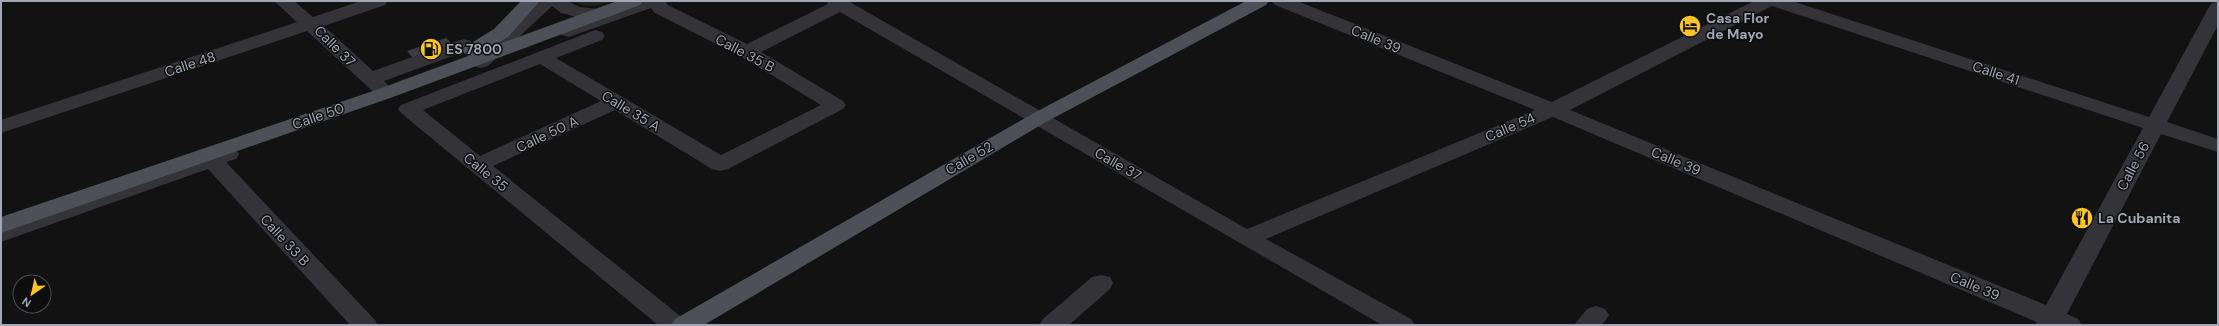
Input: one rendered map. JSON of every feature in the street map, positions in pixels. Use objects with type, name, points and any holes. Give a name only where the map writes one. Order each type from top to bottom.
[{"type":"main road","points":[[424,79],[501,33],[531,1]]},
{"type":"main road","name":"Calle 50","points":[[1,226],[209,158],[378,86],[424,79],[605,15],[634,1]]},
{"type":"main road","name":"Calle 52","points":[[684,325],[1039,118],[1260,1]]},
{"type":"street","name":"Calle 37","points":[[283,1],[312,23],[378,86]]},
{"type":"street","name":"Calle 48","points":[[1,127],[379,1]]},
{"type":"street","points":[[1,234],[484,59],[548,1]]},
{"type":"street","points":[[558,1],[562,7],[574,12],[605,15],[656,4]]},
{"type":"street","name":"Calle 39","points":[[1281,1],[1553,110],[2056,323]]},
{"type":"street","name":"Calle 54","points":[[1246,238],[1553,110],[1768,1]]},
{"type":"street","name":"Calle 41","points":[[1774,1],[2155,124],[2218,146]]},
{"type":"street","name":"Calle 37","points":[[838,3],[1246,238],[1402,325]]},
{"type":"street","points":[[747,52],[838,3]]},
{"type":"street","points":[[541,57],[656,4]]},
{"type":"street","name":"Calle 35 B","points":[[656,4],[747,52],[836,105],[720,164]]},
{"type":"street","name":"Calle 56","points":[[2056,323],[2155,124],[2218,7]]},
{"type":"street","points":[[378,86],[464,45]]},
{"type":"street","name":"Calle 35 A","points":[[541,57],[720,164]]},
{"type":"street","name":"Calle 35","points":[[541,57],[408,109],[675,325]]},
{"type":"street","name":"Calle 50 A","points":[[478,165],[616,102]]},
{"type":"street","name":"Calle 33 B","points":[[209,158],[365,325]]},
{"type":"street","points":[[1052,325],[1101,283]]},
{"type":"shaded area","points":[[573,1],[612,1],[588,6],[578,4]]},
{"type":"building","name":"ES 7800","points":[[446,38],[455,46],[415,61],[407,51]]},
{"type":"place","name":"Casa Flor de Mayo","points":[[1690,26]]},
{"type":"place","name":"ES 7800","points":[[431,49]]},
{"type":"place","name":"La Cubanita","points":[[2082,218]]}]
